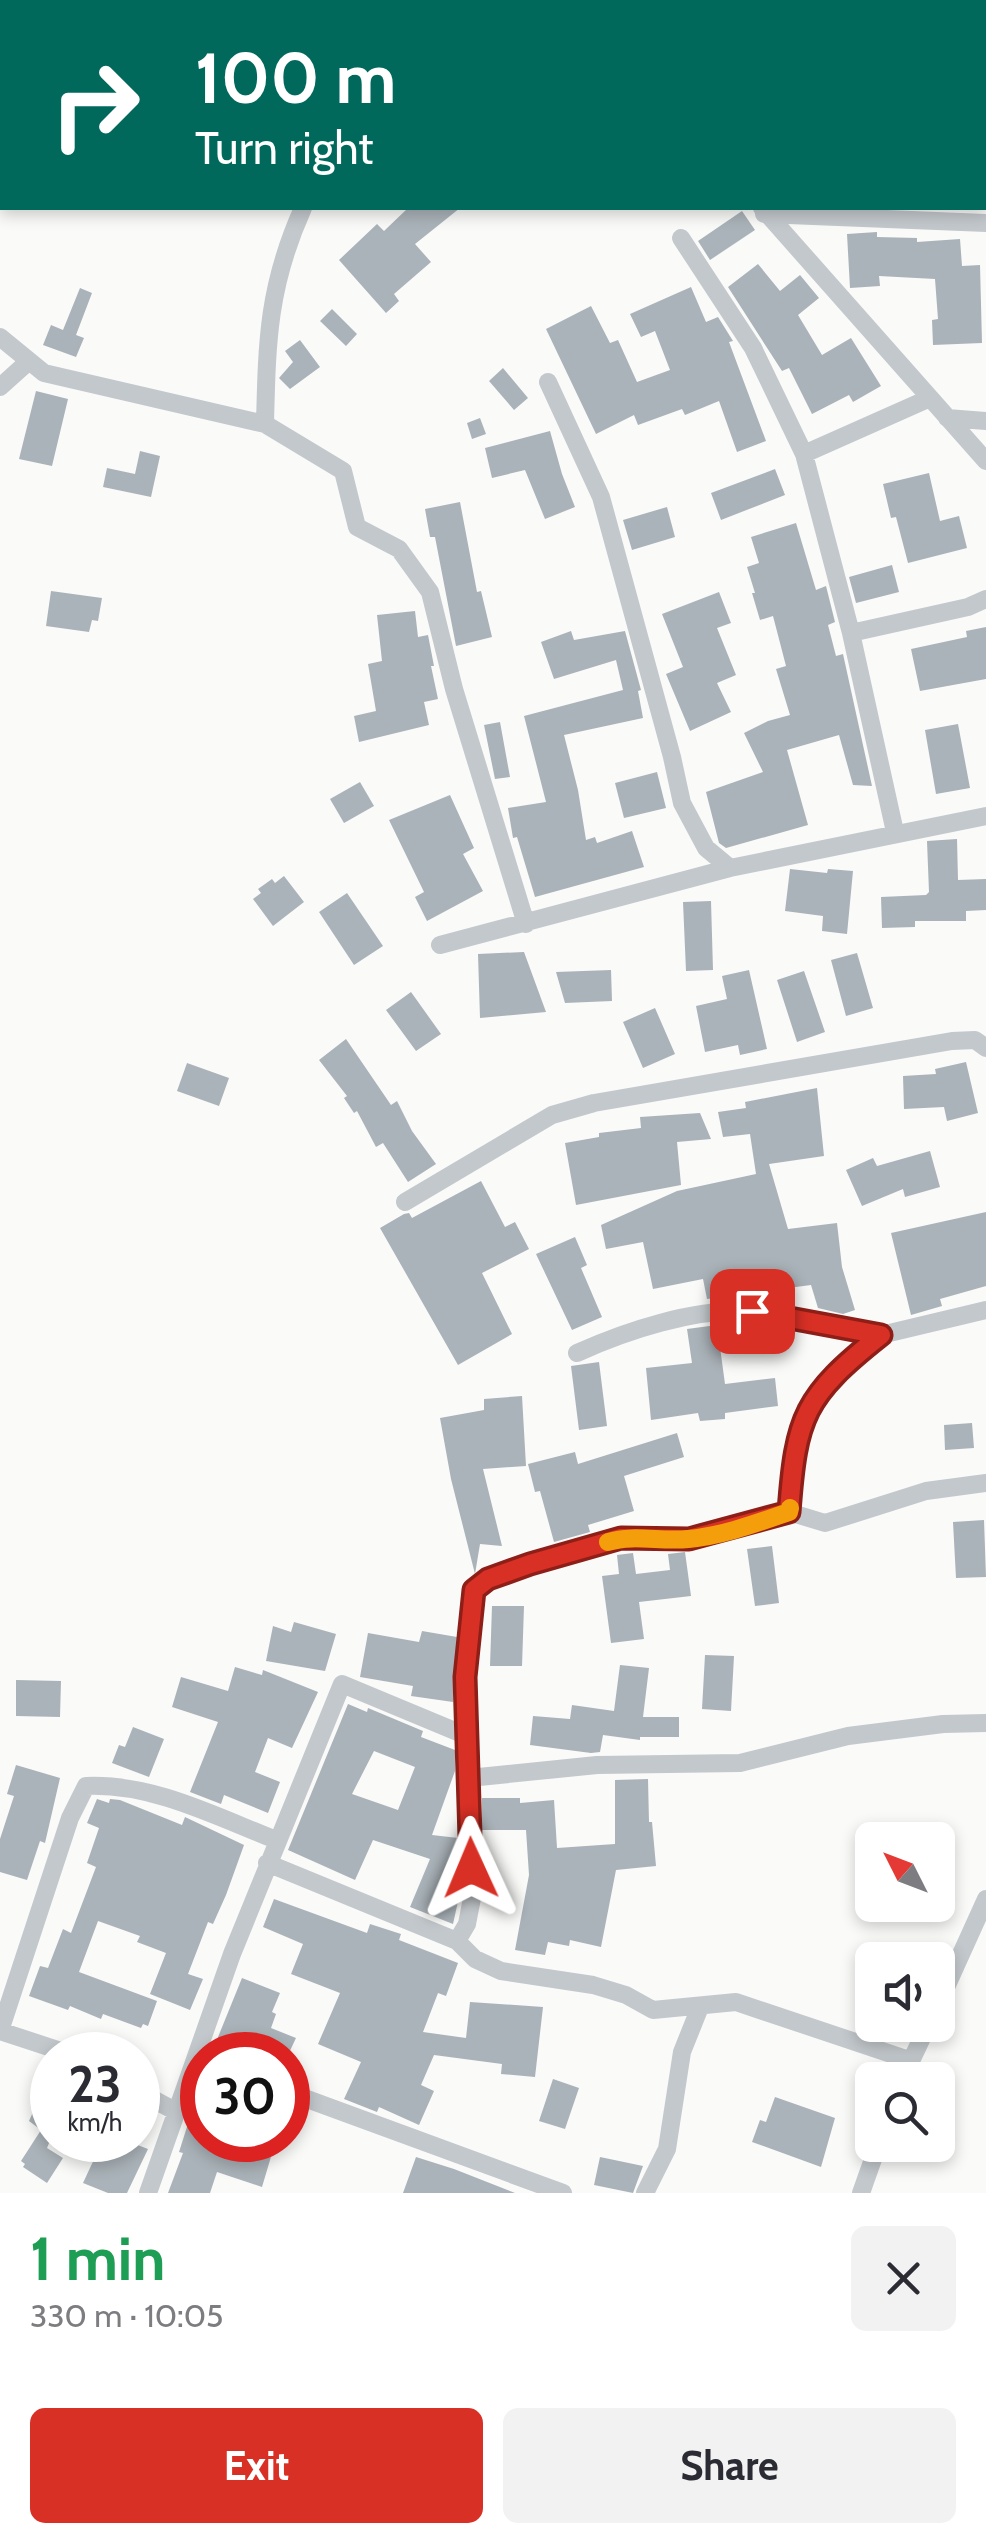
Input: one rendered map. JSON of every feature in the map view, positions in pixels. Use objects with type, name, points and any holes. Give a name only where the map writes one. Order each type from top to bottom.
[{"type":"street","points":[[265,424],[267,333],[282,254],[302,210]]},
{"type":"street","points":[[763,210],[986,223]]},
{"type":"street","points":[[763,210],[986,460]]},
{"type":"street","points":[[681,238],[754,348],[804,454],[850,634],[894,832]]},
{"type":"street","points":[[0,337],[44,373],[265,424],[343,470],[357,527],[399,549],[430,592],[454,689],[526,924]]},
{"type":"street","points":[[0,387],[29,360]]},
{"type":"street","points":[[548,382],[601,497],[682,803],[706,848],[730,868]]},
{"type":"street","points":[[804,454],[930,398]]},
{"type":"street","points":[[948,418],[986,421]]},
{"type":"street","points":[[850,634],[968,607],[986,599]]},
{"type":"street","points":[[440,945],[730,868],[986,816]]},
{"type":"street","points":[[406,1202],[552,1114],[952,1041],[976,1040],[986,1048]]},
{"type":"street","points":[[577,1353],[612,1338],[709,1313],[752,1311],[881,1335],[986,1310]]},
{"type":"street","points":[[789,1512],[798,1432],[810,1406],[842,1366],[881,1335]]},
{"type":"street","points":[[458,1941],[467,1924],[472,1898],[465,1677],[474,1590],[488,1579],[621,1538],[689,1539],[789,1512],[824,1522],[926,1491],[986,1483]]},
{"type":"street","points":[[212,2032],[267,1863],[342,1684],[389,1700],[467,1736]]},
{"type":"street","points":[[469,1778],[597,1765],[740,1763],[848,1736],[943,1724],[986,1723]]},
{"type":"street","points":[[30,2041],[0,2031],[70,1818],[86,1786],[117,1784],[144,1790],[276,1840]]},
{"type":"street","points":[[267,1863],[458,1941],[475,1959],[501,1971],[593,1984],[653,2010],[736,2002],[909,2060],[919,2042]]},
{"type":"street","points":[[955,1967],[986,1899]]},
{"type":"street","points":[[644,2193],[667,2149],[682,2052],[700,2008]]},
{"type":"street","points":[[148,2193],[180,2100]]},
{"type":"street","points":[[310,2100],[563,2193]]},
{"type":"street","points":[[160,2103],[174,2111]]},
{"type":"street","points":[[861,2193],[872,2162]]},
{"type":"building","points":[[406,210],[458,210],[415,244],[431,262],[394,294],[399,301],[386,313],[339,260],[377,224],[384,231]]},
{"type":"building","points":[[742,211],[755,230],[710,260],[698,241]]},
{"type":"building","points":[[877,232],[877,237],[917,238],[917,242],[960,239],[962,266],[980,265],[982,343],[933,345],[932,320],[938,319],[935,279],[879,276],[880,286],[850,288],[847,234]]},
{"type":"building","points":[[758,264],[780,291],[800,275],[819,298],[798,315],[822,355],[851,338],[881,386],[853,402],[849,395],[812,414],[789,368],[782,371],[728,287]]},
{"type":"building","points":[[691,287],[706,322],[718,317],[733,341],[729,342],[766,441],[737,452],[719,401],[685,415],[682,409],[638,425],[634,415],[596,434],[546,329],[591,306],[610,343],[618,340],[637,382],[670,370],[655,331],[641,337],[630,314]]},
{"type":"building","points":[[80,288],[92,293],[76,335],[84,338],[76,357],[43,345],[51,325],[63,330]]},
{"type":"building","points":[[332,309],[357,334],[346,346],[320,321]]},
{"type":"building","points":[[300,340],[320,367],[290,389],[279,378],[293,362],[285,351]]},
{"type":"building","points":[[503,368],[528,398],[514,410],[489,381]]},
{"type":"building","points":[[36,391],[68,399],[52,466],[19,459]]},
{"type":"building","points":[[480,418],[486,434],[472,439],[467,423]]},
{"type":"building","points":[[550,431],[575,507],[545,519],[525,470],[492,478],[485,448]]},
{"type":"building","points":[[140,451],[160,456],[151,497],[103,487],[107,468],[135,474]]},
{"type":"building","points":[[775,469],[785,495],[721,520],[711,493]]},
{"type":"building","points":[[929,473],[940,521],[959,516],[967,548],[908,563],[883,484]]},
{"type":"building","points":[[460,502],[477,592],[481,591],[492,637],[456,646],[435,537],[430,537],[425,509]]},
{"type":"building","points":[[667,507],[675,537],[632,550],[623,520]]},
{"type":"building","points":[[796,523],[816,590],[826,586],[835,622],[828,625],[836,656],[843,654],[872,786],[853,785],[839,735],[787,750],[808,825],[726,848],[719,843],[706,792],[763,772],[744,733],[790,715],[776,669],[786,666],[773,616],[760,620],[752,593],[747,567],[759,563],[751,537]]},
{"type":"building","points":[[892,565],[899,592],[856,603],[849,577]]},
{"type":"building","points":[[51,591],[102,598],[98,621],[92,620],[89,632],[46,626]]},
{"type":"building","points":[[719,592],[731,623],[717,628],[736,675],[717,683],[731,712],[690,731],[666,674],[683,667],[662,614]]},
{"type":"building","points":[[415,611],[418,637],[428,635],[434,666],[438,699],[424,702],[429,725],[359,742],[354,716],[376,711],[368,664],[382,661],[377,615]]},
{"type":"building","points":[[986,627],[986,679],[920,691],[911,649],[967,637],[966,631]]},
{"type":"building","points":[[571,631],[574,640],[625,631],[641,690],[638,691],[643,718],[564,735],[586,840],[595,837],[597,843],[632,831],[644,867],[535,897],[517,837],[513,838],[508,808],[546,802],[524,716],[623,690],[616,660],[554,679],[541,642]]},
{"type":"building","points":[[500,722],[510,777],[495,779],[484,725]]},
{"type":"building","points":[[958,724],[970,788],[936,794],[925,730]]},
{"type":"building","points":[[657,772],[666,808],[624,818],[615,783]]},
{"type":"building","points":[[360,782],[374,806],[344,823],[330,799]]},
{"type":"building","points":[[450,795],[474,848],[463,854],[483,891],[427,921],[415,897],[424,892],[389,820]]},
{"type":"building","points":[[957,839],[958,880],[986,879],[986,910],[966,911],[966,921],[915,921],[915,927],[882,928],[881,897],[929,892],[927,841]]},
{"type":"building","points":[[790,869],[853,871],[847,934],[822,931],[823,916],[785,911]]},
{"type":"building","points":[[284,876],[304,902],[273,926],[253,899],[261,893],[258,889]]},
{"type":"building","points":[[347,893],[383,946],[354,965],[319,912]]},
{"type":"building","points":[[711,901],[713,970],[686,971],[683,902]]},
{"type":"building","points":[[524,952],[546,1012],[480,1018],[478,954]]},
{"type":"building","points":[[857,953],[873,1008],[846,1016],[831,960]]},
{"type":"building","points":[[611,970],[612,1001],[565,1003],[556,972]]},
{"type":"building","points":[[749,970],[767,1049],[740,1055],[738,1045],[705,1052],[696,1006],[727,999],[722,976]]},
{"type":"building","points":[[804,971],[825,1032],[797,1042],[777,980]]},
{"type":"building","points":[[411,992],[441,1034],[416,1051],[386,1010]]},
{"type":"building","points":[[655,1008],[675,1054],[643,1068],[623,1022]]},
{"type":"building","points":[[346,1039],[391,1105],[397,1101],[412,1131],[436,1164],[408,1182],[383,1143],[376,1147],[357,1111],[354,1113],[344,1098],[347,1096],[319,1060]]},
{"type":"building","points":[[966,1062],[978,1113],[947,1121],[944,1107],[904,1109],[903,1076],[936,1074],[935,1069]]},
{"type":"building","points":[[187,1063],[229,1078],[219,1106],[177,1091]]},
{"type":"building","points":[[817,1088],[824,1156],[769,1164],[788,1229],[837,1223],[842,1267],[855,1310],[843,1314],[818,1308],[811,1285],[707,1299],[703,1279],[653,1289],[643,1242],[606,1249],[601,1225],[677,1191],[756,1174],[750,1134],[723,1137],[718,1112],[746,1108],[745,1102]]},
{"type":"building","points":[[700,1113],[711,1139],[677,1142],[681,1185],[576,1205],[565,1143],[599,1137],[599,1133],[641,1128],[640,1117]]},
{"type":"building","points":[[930,1151],[940,1187],[905,1197],[903,1189],[862,1206],[846,1170],[873,1158],[877,1166]]},
{"type":"building","points":[[481,1181],[505,1227],[515,1222],[529,1249],[482,1273],[512,1334],[458,1365],[380,1228],[404,1214],[409,1213],[412,1218]]},
{"type":"building","points":[[986,1212],[986,1286],[940,1299],[942,1306],[911,1315],[891,1233]]},
{"type":"building","points":[[575,1237],[587,1265],[581,1268],[602,1317],[572,1330],[536,1254]]},
{"type":"building","points":[[717,1325],[725,1384],[775,1378],[778,1406],[725,1413],[725,1419],[700,1421],[698,1413],[651,1420],[646,1368],[692,1363],[687,1329]]},
{"type":"building","points":[[599,1362],[607,1426],[579,1430],[571,1366]]},
{"type":"building","points":[[522,1396],[526,1466],[483,1469],[502,1546],[480,1544],[475,1574],[440,1418],[484,1410],[484,1399]]},
{"type":"building","points":[[972,1423],[974,1448],[945,1450],[944,1425]]},
{"type":"building","points":[[677,1433],[684,1457],[624,1476],[634,1511],[588,1525],[590,1532],[554,1542],[528,1464],[575,1452],[578,1464]]},
{"type":"building","points":[[984,1520],[986,1577],[956,1578],[953,1522]]},
{"type":"building","points":[[772,1546],[779,1603],[755,1606],[747,1549]]},
{"type":"building","points":[[685,1552],[691,1596],[639,1602],[644,1639],[611,1643],[602,1576],[619,1574],[617,1555],[633,1553],[636,1574],[670,1570],[668,1554]]},
{"type":"building","points":[[492,1606],[524,1606],[522,1666],[490,1666]]},
{"type":"building","points":[[294,1622],[336,1634],[325,1671],[266,1661],[273,1626],[291,1632]]},
{"type":"building","points":[[422,1631],[457,1637],[453,1702],[411,1696],[413,1686],[360,1677],[368,1633],[419,1642]]},
{"type":"building","points":[[705,1655],[734,1656],[731,1711],[702,1709]]},
{"type":"building","points":[[620,1665],[649,1668],[643,1717],[679,1717],[679,1737],[640,1740],[603,1735],[600,1752],[591,1753],[530,1745],[533,1716],[570,1719],[572,1705],[614,1711]]},
{"type":"building","points":[[235,1667],[262,1675],[263,1670],[318,1692],[292,1748],[268,1738],[255,1772],[280,1782],[268,1813],[224,1795],[221,1804],[190,1792],[218,1722],[172,1707],[181,1677],[228,1691]]},
{"type":"building","points":[[16,1680],[61,1681],[60,1717],[16,1716]]},
{"type":"building","points":[[348,1704],[367,1712],[368,1708],[423,1731],[421,1737],[455,1750],[455,1771],[432,1835],[458,1838],[459,1897],[453,1924],[410,1907],[430,1859],[373,1840],[355,1880],[288,1850]],"holes":[[[374,1751],[415,1767],[398,1810],[352,1794]]]},
{"type":"building","points":[[133,1727],[164,1739],[149,1777],[112,1763],[119,1745],[125,1747]]},
{"type":"building","points":[[16,1765],[60,1778],[45,1843],[40,1841],[27,1880],[0,1872],[0,1839],[14,1796],[7,1794]]},
{"type":"building","points":[[648,1779],[656,1866],[616,1870],[601,1947],[570,1940],[569,1946],[548,1942],[545,1955],[515,1950],[529,1875],[526,1830],[482,1830],[482,1798],[520,1798],[520,1803],[554,1800],[557,1848],[615,1844],[615,1780]]},
{"type":"building","points":[[97,1799],[109,1803],[110,1799],[120,1800],[182,1825],[185,1817],[244,1845],[226,1895],[213,1924],[208,1922],[188,1974],[203,1979],[190,2010],[150,1994],[166,1953],[137,1942],[140,1936],[98,1921],[79,1972],[157,2001],[148,2026],[143,2024],[141,2028],[103,2014],[101,2019],[29,1996],[40,1966],[48,1968],[63,1929],[71,1933],[96,1867],[87,1863],[99,1828],[87,1823]]},
{"type":"building","points":[[274,1899],[367,1933],[370,1924],[401,1934],[399,1940],[458,1963],[446,1996],[438,1993],[423,2032],[466,2038],[470,2002],[543,2007],[535,2077],[501,2074],[502,2064],[434,2055],[421,2085],[434,2091],[419,2125],[379,2107],[377,2112],[344,2099],[361,2062],[318,2044],[340,1993],[291,1974],[303,1944],[263,1927]]},
{"type":"building","points":[[242,1978],[280,1993],[272,2012],[276,2014],[271,2028],[281,2032],[220,2032]]},
{"type":"building","points":[[553,2079],[579,2088],[565,2129],[539,2121]]},
{"type":"building","points":[[775,2097],[835,2118],[821,2167],[752,2142],[760,2120],[766,2122]]},
{"type":"building","points":[[30,2147],[30,2162],[60,2162],[47,2183],[23,2167],[21,2161]]},
{"type":"building","points":[[416,2157],[454,2169],[515,2193],[403,2193]]},
{"type":"building","points":[[600,2157],[643,2166],[633,2193],[594,2185]]},
{"type":"building","points":[[180,2161],[269,2162],[262,2187],[217,2172],[210,2193],[168,2193]]},
{"type":"building","points":[[93,2162],[142,2162],[127,2193],[108,2193],[83,2183]]},
{"type":"slow traffic","points":[[608,1542],[621,1538],[689,1539],[754,1524],[789,1512],[790,1508]]},
{"type":"route","points":[[471,1868],[465,1677],[474,1590],[488,1579],[530,1564],[621,1538],[689,1539],[789,1512],[798,1432],[810,1406],[842,1366],[881,1335],[752,1311]]}]
